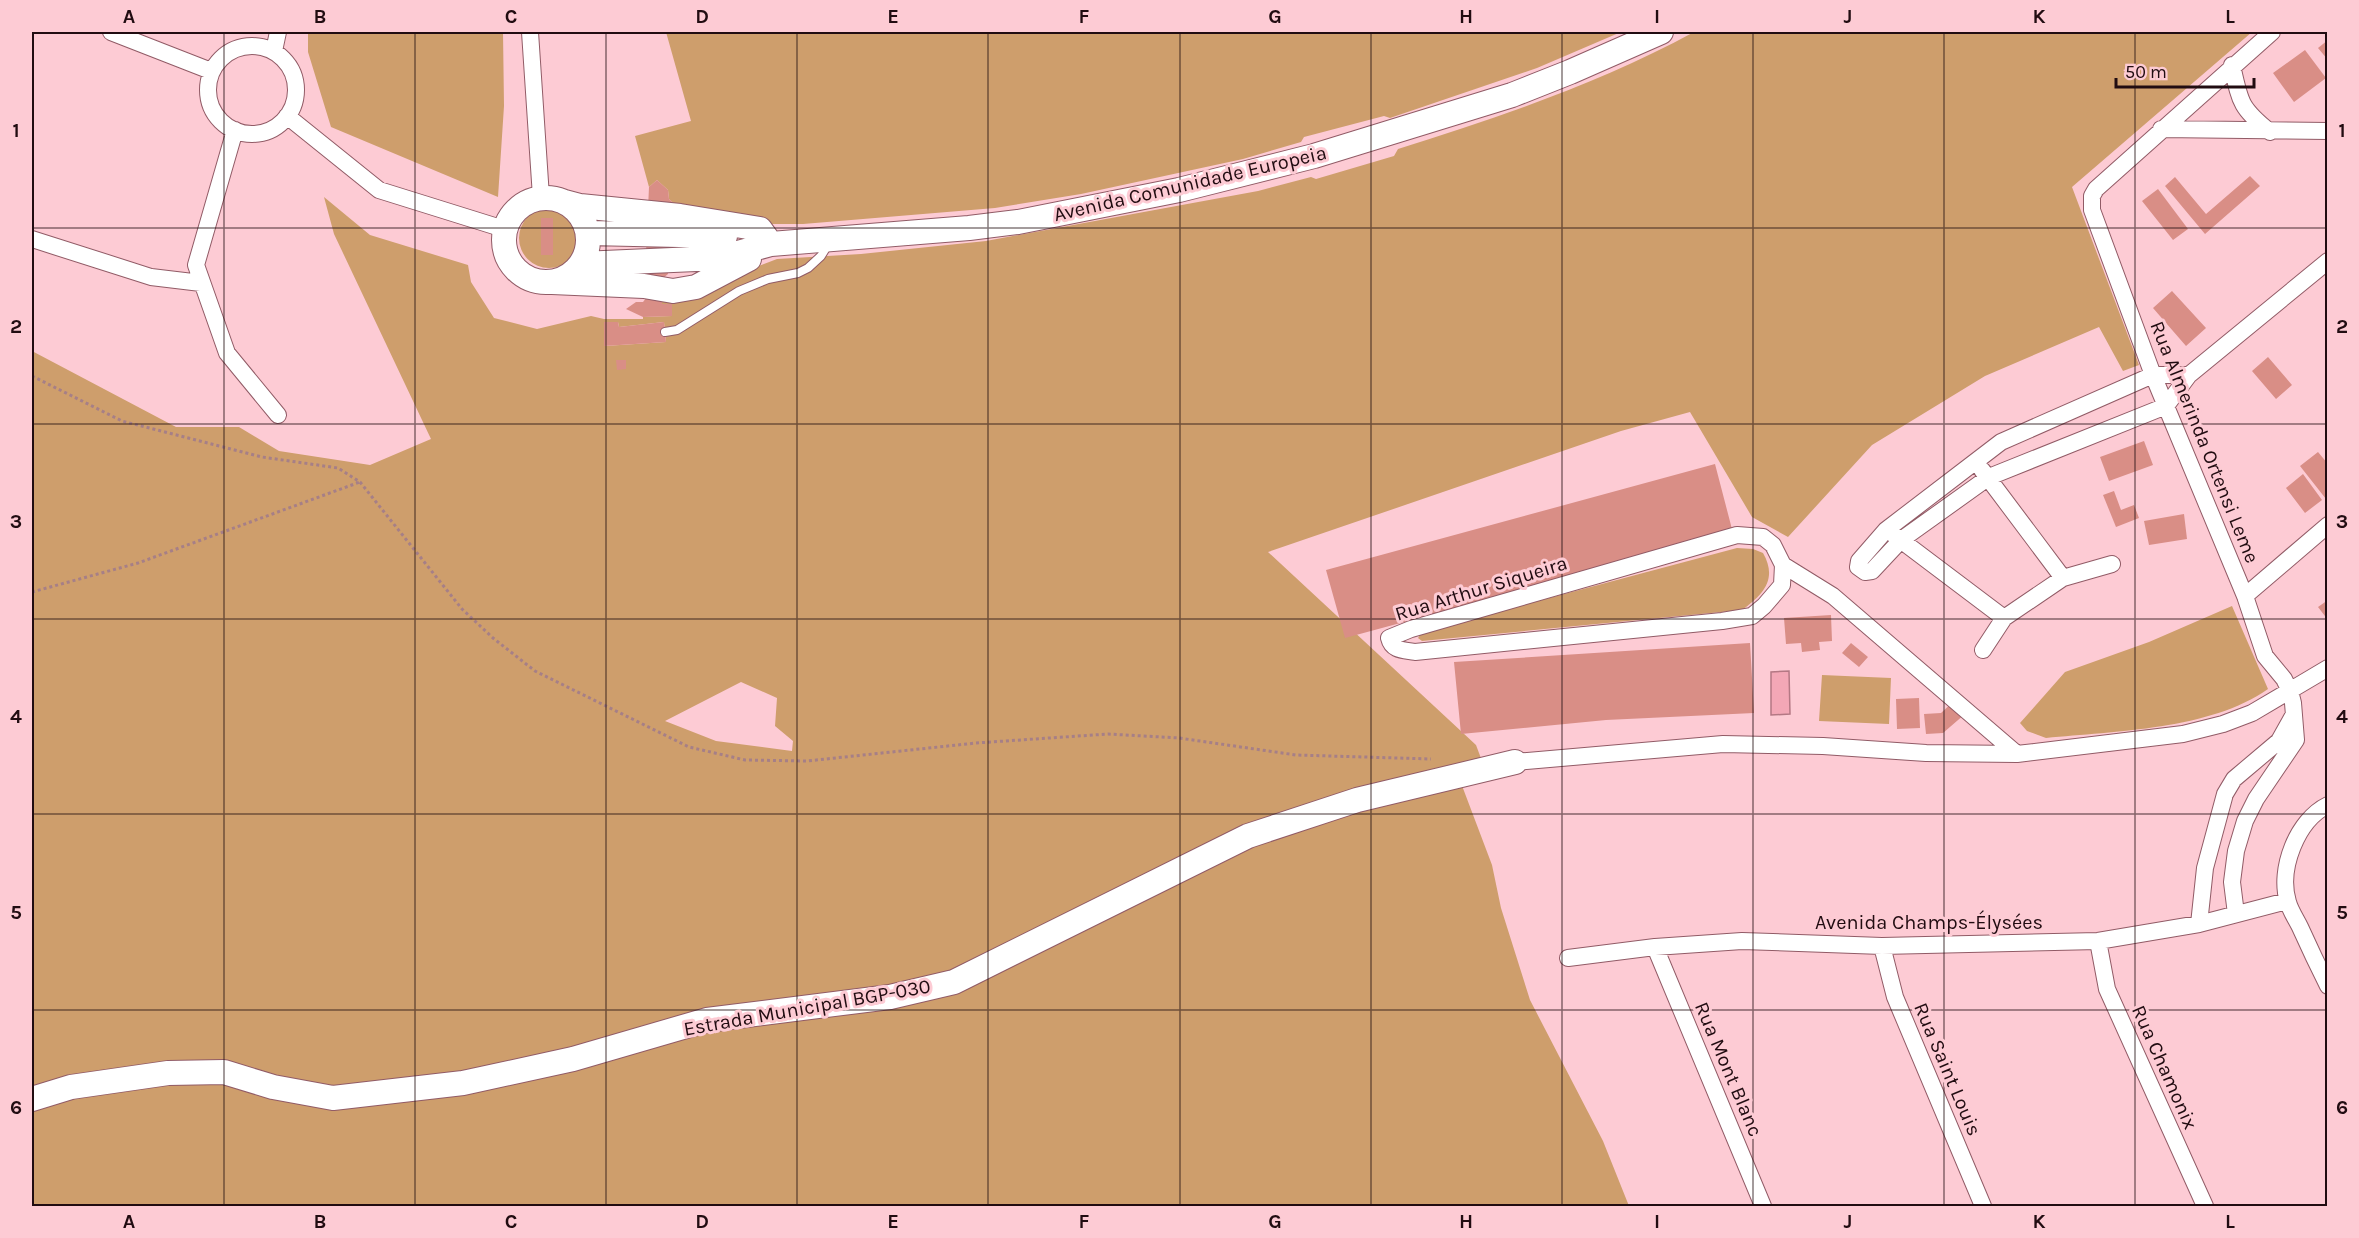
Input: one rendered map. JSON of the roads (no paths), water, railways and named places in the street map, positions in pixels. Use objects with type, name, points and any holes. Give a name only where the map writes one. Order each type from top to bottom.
[{"type":"street","points":[[111,32],[211,71]]},
{"type":"street","points":[[274,51],[278,32]]},
{"type":"street","points":[[530,32],[541,197]]},
{"type":"street","name":"Avenida Comunidade Europeia","points":[[588,252],[734,236],[771,244],[1018,222],[1270,169],[1512,95],[1660,32]]},
{"type":"street","points":[[2161,129],[2272,32]]},
{"type":"street","points":[[245,46],[260,46],[274,51],[293,73],[296,88],[294,103],[287,116],[269,130],[246,133],[235,130],[215,113],[208,87],[211,71],[219,60],[231,51],[245,46]]},
{"type":"street","points":[[2232,65],[2241,103],[2250,116],[2270,132]]},
{"type":"street","points":[[287,116],[379,190],[504,229]]},
{"type":"street","points":[[2161,129],[2328,131]]},
{"type":"street","name":"Rua Almerinda Ortensi Leme","points":[[2161,129],[2096,189],[2091,203],[2153,375],[2245,596],[2265,656],[2290,691]]},
{"type":"street","points":[[235,130],[196,265],[227,353],[278,415]]},
{"type":"street","points":[[588,252],[563,279],[552,282],[531,279],[514,268],[505,249],[504,229],[518,207],[529,200],[541,197],[554,198],[580,206],[680,216],[760,229],[771,244]]},
{"type":"street","points":[[565,202],[582,217],[588,252],[616,285]]},
{"type":"street","points":[[720,267],[723,244],[734,236]]},
{"type":"street","points":[[32,239],[151,277],[201,283]]},
{"type":"street","name":"Avenida Comunidade Europeia","points":[[552,282],[644,286],[673,291],[696,287],[720,267],[771,244]]},
{"type":"street","name":"Avenida Comunidade Europeia","points":[[588,252],[720,267]]},
{"type":"street","points":[[2189,375],[2153,375],[2001,442],[1886,530],[1859,561],[1859,569],[1868,573],[1872,571],[1901,540],[1989,477],[2166,406],[2189,375],[2328,261]]},
{"type":"street","points":[[2063,416],[2074,443]]},
{"type":"street","points":[[1976,462],[2063,578]]},
{"type":"street","points":[[2245,596],[2328,525]]},
{"type":"street","points":[[1886,530],[2004,618]]},
{"type":"street","name":"Rua Arthur Siqueira","points":[[1783,565],[1782,585],[1752,616],[1415,652],[1395,649],[1389,638],[1411,629],[1737,535],[1763,537],[1773,545],[1783,565],[1833,596],[2017,754]]},
{"type":"street","points":[[1983,650],[2004,618],[2063,578],[2112,564]]},
{"type":"street","points":[[1515,762],[1723,744],[1823,746],[1926,753],[2017,754],[2183,734],[2223,724],[2253,713],[2328,668]]},
{"type":"street","points":[[2236,914],[2232,882],[2236,851],[2245,821],[2256,799],[2296,740],[2290,691]]},
{"type":"street","points":[[2199,924],[2205,868],[2225,794],[2234,778],[2279,741],[2293,716]]},
{"type":"street","name":"Estrada Municipal BGP-030","points":[[32,1099],[71,1086],[168,1073],[224,1072],[273,1087],[333,1098],[463,1083],[573,1059],[706,1020],[890,997],[954,982],[1248,836],[1357,800],[1515,762]]},
{"type":"street","points":[[2328,805],[2312,817],[2296,840],[2287,869],[2287,901],[2328,986]]},
{"type":"street","name":"Avenida Champs-Élysées","points":[[1568,958],[1655,947],[1742,941],[1882,946],[2098,941],[2199,924],[2287,901]]},
{"type":"street","name":"Rua Chamonix","points":[[2098,941],[2107,989],[2205,1206]]},
{"type":"street","name":"Rua Saint Louis","points":[[1882,946],[1895,997],[1983,1206]]},
{"type":"street","name":"Rua Mont Blanc","points":[[1655,947],[1763,1206]]},
{"type":"lane","points":[[665,332],[677,330],[739,291],[768,279],[798,273],[808,268],[821,256],[831,240]]}]
